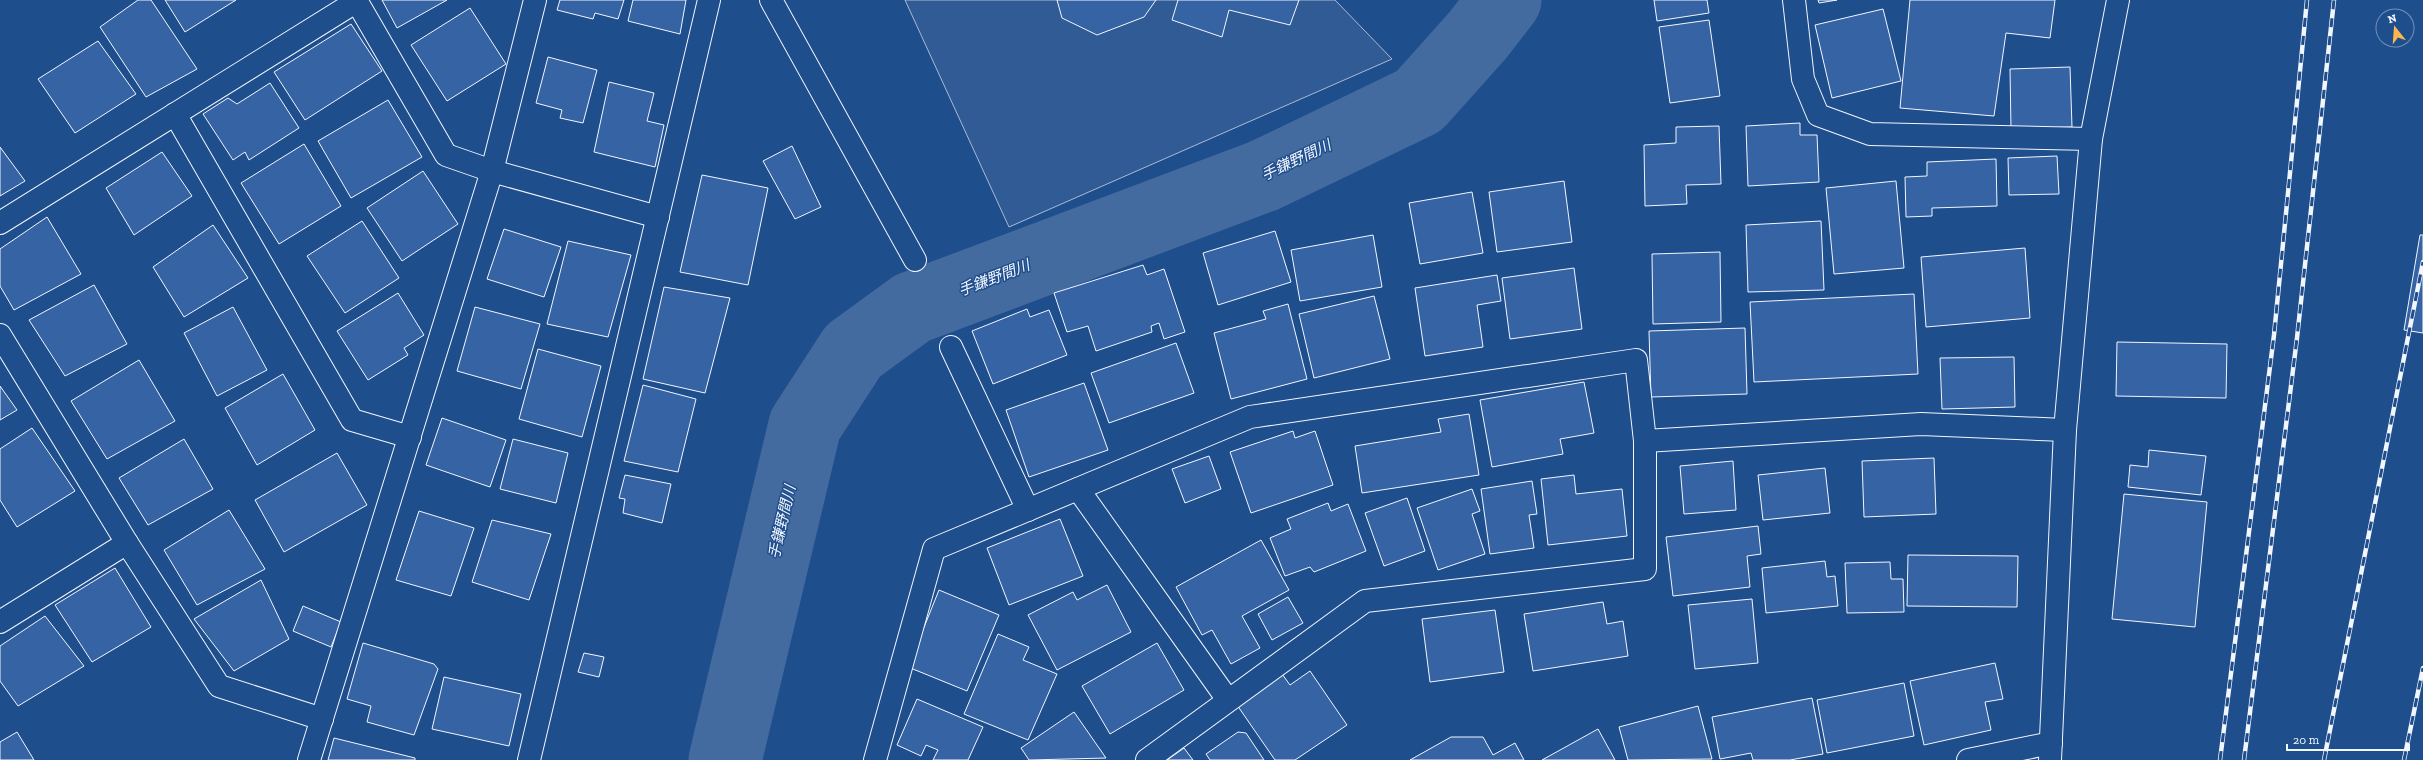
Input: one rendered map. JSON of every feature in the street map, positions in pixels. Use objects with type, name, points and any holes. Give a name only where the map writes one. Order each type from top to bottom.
[{"type":"street","points":[[310,760],[492,172],[535,0]]},
{"type":"street","points":[[529,760],[709,0]]},
{"type":"street","points":[[771,0],[915,260]]},
{"type":"street","points":[[1794,0],[1803,79],[1818,115],[1870,134],[2091,139]]},
{"type":"street","points":[[1968,760],[2051,752],[2064,430],[2091,139],[2118,0]]},
{"type":"street","points":[[0,223],[357,1],[446,155],[492,172],[658,217]]},
{"type":"street","points":[[175,114],[352,420],[410,438]]},
{"type":"street","points":[[0,335],[127,543],[219,686],[322,719]]},
{"type":"street","points":[[951,348],[1028,510]]},
{"type":"street","points":[[875,760],[934,549],[1250,417],[1636,360],[1645,441],[1645,569],[1365,601],[1147,760]]},
{"type":"street","points":[[1645,441],[1921,424],[2064,430]]},
{"type":"street","points":[[1078,489],[1228,700]]},
{"type":"street","points":[[0,622],[127,543]]},
{"type":"shaded area","points":[[905,0],[1335,0],[1392,59],[1009,227]]},
{"type":"building","points":[[138,0],[151,0],[197,69],[146,97],[100,27]]},
{"type":"building","points":[[165,0],[236,0],[185,32]]},
{"type":"building","points":[[382,0],[447,0],[397,28]]},
{"type":"building","points":[[560,0],[624,0],[618,19],[595,13],[593,19],[557,10]]},
{"type":"building","points":[[633,0],[686,0],[680,34],[628,21]]},
{"type":"building","points":[[1057,0],[1156,0],[1144,17],[1097,35],[1062,18]]},
{"type":"building","points":[[1178,0],[1299,0],[1290,25],[1229,10],[1222,37],[1172,20]]},
{"type":"building","points":[[1654,0],[1707,0],[1709,13],[1657,21]]},
{"type":"building","points":[[1818,0],[1837,0],[1819,3]]},
{"type":"building","points":[[1910,0],[2055,0],[2050,38],[2006,33],[1994,116],[1900,108]]},
{"type":"building","points":[[470,8],[506,64],[447,101],[411,45]]},
{"type":"building","points":[[1883,9],[1901,81],[1832,98],[1815,25]]},
{"type":"building","points":[[1709,20],[1720,96],[1670,103],[1659,27]]},
{"type":"building","points":[[351,24],[382,71],[305,120],[274,72]]},
{"type":"building","points":[[98,41],[136,94],[75,133],[38,79]]},
{"type":"building","points":[[548,57],[597,70],[583,123],[560,118],[562,110],[536,103]]},
{"type":"building","points":[[2070,67],[2072,127],[2011,129],[2010,69]]},
{"type":"building","points":[[609,82],[654,93],[647,121],[664,125],[655,167],[594,152]]},
{"type":"building","points":[[270,83],[299,128],[249,160],[245,152],[233,160],[203,114],[228,98],[237,104]]},
{"type":"building","points":[[388,100],[422,157],[351,198],[318,141]]},
{"type":"building","points":[[1800,123],[1800,135],[1817,135],[1819,182],[1748,186],[1746,126]]},
{"type":"building","points":[[1719,126],[1721,184],[1686,185],[1687,204],[1645,206],[1644,145],[1676,143],[1676,127]]},
{"type":"building","points":[[304,144],[341,206],[279,244],[241,183]]},
{"type":"building","points":[[792,146],[821,207],[795,219],[763,161]]},
{"type":"building","points":[[0,147],[25,181],[0,196]]},
{"type":"building","points":[[162,152],[192,196],[134,235],[106,188]]},
{"type":"building","points":[[2057,156],[2059,194],[2009,195],[2008,158]]},
{"type":"building","points":[[1996,159],[1997,206],[1932,208],[1932,216],[1906,217],[1905,177],[1927,176],[1927,162]]},
{"type":"building","points":[[423,171],[458,224],[402,261],[367,208]]},
{"type":"building","points":[[702,175],[768,188],[748,285],[680,272]]},
{"type":"building","points":[[1564,181],[1572,242],[1497,252],[1489,192]]},
{"type":"building","points":[[1896,181],[1904,268],[1834,274],[1826,188]]},
{"type":"building","points":[[1472,192],[1483,253],[1420,264],[1409,203]]},
{"type":"building","points":[[47,217],[81,274],[14,310],[0,286],[0,249]]},
{"type":"building","points":[[362,221],[399,278],[345,313],[307,256]]},
{"type":"building","points":[[1821,221],[1824,290],[1748,292],[1746,225]]},
{"type":"building","points":[[213,225],[248,278],[184,317],[153,267]]},
{"type":"building","points":[[504,229],[561,247],[544,297],[487,279]]},
{"type":"building","points":[[1275,231],[1291,282],[1218,305],[1203,253]]},
{"type":"building","points":[[1373,235],[1382,287],[1300,301],[1291,250]]},
{"type":"building","points":[[2420,235],[2423,235],[2423,333],[2404,330]]},
{"type":"building","points":[[568,241],[631,255],[608,337],[547,324]]},
{"type":"building","points":[[2025,248],[2030,318],[1926,327],[1921,257]]},
{"type":"building","points":[[1720,252],[1721,322],[1653,324],[1652,254]]},
{"type":"building","points":[[1143,265],[1147,275],[1164,269],[1185,332],[1164,339],[1159,323],[1151,326],[1152,332],[1096,351],[1088,326],[1067,332],[1054,293]]},
{"type":"building","points":[[1574,268],[1582,329],[1510,339],[1502,278]]},
{"type":"building","points":[[1497,275],[1501,301],[1477,305],[1483,347],[1425,356],[1415,288]]},
{"type":"building","points":[[94,285],[127,344],[65,376],[29,320]]},
{"type":"building","points":[[664,287],[730,298],[705,393],[643,379]]},
{"type":"building","points":[[398,293],[424,335],[404,348],[408,355],[368,380],[337,331]]},
{"type":"building","points":[[1914,294],[1918,374],[1754,382],[1750,302]]},
{"type":"building","points":[[1374,296],[1390,359],[1314,378],[1299,314]]},
{"type":"building","points":[[1288,304],[1307,379],[1231,399],[1214,333],[1266,319],[1263,311]]},
{"type":"building","points":[[233,307],[267,370],[217,396],[184,333]]},
{"type":"building","points":[[475,307],[540,324],[521,389],[457,371]]},
{"type":"building","points":[[1027,309],[1030,317],[1049,310],[1067,355],[993,384],[972,331]]},
{"type":"building","points":[[1745,328],[1747,394],[1651,397],[1649,331]]},
{"type":"building","points":[[2117,342],[2227,344],[2226,398],[2116,396]]},
{"type":"building","points":[[1176,343],[1194,393],[1109,423],[1091,373]]},
{"type":"building","points":[[538,349],[601,366],[582,437],[519,419]]},
{"type":"building","points":[[2014,357],[2015,407],[1942,409],[1940,358]]},
{"type":"building","points":[[139,360],[175,421],[107,459],[71,401]]},
{"type":"building","points":[[283,374],[315,430],[257,465],[225,408]]},
{"type":"building","points":[[1584,382],[1594,433],[1560,439],[1563,454],[1492,467],[1480,400]]},
{"type":"building","points":[[1084,383],[1108,450],[1029,477],[1006,410]]},
{"type":"building","points":[[643,385],[696,399],[678,472],[624,461]]},
{"type":"building","points":[[0,386],[17,410],[0,420]]},
{"type":"building","points":[[1469,414],[1479,475],[1362,493],[1355,446],[1441,432],[1438,419]]},
{"type":"building","points":[[442,418],[506,440],[490,487],[426,465]]},
{"type":"building","points":[[32,428],[75,491],[17,527],[0,500],[0,449]]},
{"type":"building","points":[[1293,431],[1295,438],[1315,431],[1333,485],[1251,513],[1230,452]]},
{"type":"building","points":[[184,439],[213,489],[148,525],[119,478]]},
{"type":"building","points":[[513,439],[568,453],[556,503],[500,489]]},
{"type":"building","points":[[2149,450],[2206,456],[2201,495],[2128,487],[2130,465],[2148,467]]},
{"type":"building","points":[[337,453],[367,505],[284,552],[255,500]]},
{"type":"building","points":[[1209,456],[1221,489],[1185,503],[1172,469]]},
{"type":"building","points":[[1934,458],[1936,514],[1864,517],[1862,461]]},
{"type":"building","points":[[1733,461],[1736,510],[1684,514],[1680,466]]},
{"type":"building","points":[[1825,468],[1830,513],[1763,520],[1758,475]]},
{"type":"building","points":[[625,475],[671,484],[662,523],[623,513],[625,499],[619,498]]},
{"type":"building","points":[[1574,475],[1576,494],[1622,489],[1627,536],[1548,545],[1541,479]]},
{"type":"building","points":[[1532,481],[1537,514],[1529,515],[1534,548],[1490,554],[1481,489]]},
{"type":"building","points":[[1472,489],[1480,511],[1472,514],[1485,554],[1438,570],[1417,508]]},
{"type":"building","points":[[2124,494],[2207,502],[2195,627],[2112,619]]},
{"type":"building","points":[[1407,498],[1425,551],[1384,566],[1365,513]]},
{"type":"building","points":[[1328,503],[1331,511],[1348,504],[1366,551],[1314,572],[1310,567],[1285,576],[1270,538],[1291,529],[1287,519]]},
{"type":"building","points":[[229,510],[265,569],[197,605],[164,550]]},
{"type":"building","points":[[419,511],[474,528],[451,596],[396,580]]},
{"type":"building","points":[[1060,519],[1083,576],[1009,605],[987,548]]},
{"type":"building","points":[[492,520],[551,534],[529,600],[472,582]]},
{"type":"building","points":[[1758,526],[1761,554],[1747,556],[1750,587],[1673,596],[1666,537]]},
{"type":"building","points":[[1261,540],[1289,590],[1242,616],[1260,648],[1231,664],[1212,630],[1202,635],[1176,587]]},
{"type":"building","points":[[1908,555],[2018,556],[2017,607],[1907,606]]},
{"type":"building","points":[[1825,561],[1827,577],[1835,576],[1838,606],[1766,613],[1762,568]]},
{"type":"building","points":[[1890,562],[1891,579],[1903,579],[1904,612],[1847,613],[1845,563]]},
{"type":"building","points":[[115,568],[151,627],[92,662],[55,605]]},
{"type":"building","points":[[261,580],[289,639],[234,671],[194,619]]},
{"type":"building","points":[[1107,585],[1131,632],[1057,670],[1028,615],[1073,592],[1077,600]]},
{"type":"building","points":[[939,590],[999,615],[967,691],[908,667]]},
{"type":"building","points":[[1288,597],[1303,623],[1272,640],[1258,614]]},
{"type":"building","points":[[1752,599],[1758,663],[1695,669],[1688,605]]},
{"type":"building","points":[[1603,602],[1607,624],[1623,621],[1628,656],[1533,671],[1524,614]]},
{"type":"building","points":[[303,606],[341,622],[331,647],[293,631]]},
{"type":"building","points":[[1495,610],[1504,672],[1430,682],[1422,619]]},
{"type":"building","points":[[45,616],[84,666],[18,706],[0,681],[0,646]]},
{"type":"building","points":[[998,634],[1029,647],[1023,660],[1057,674],[1028,740],[964,714]]},
{"type":"building","points":[[363,643],[434,664],[438,669],[414,735],[367,722],[371,706],[347,699]]},
{"type":"building","points":[[1157,643],[1184,690],[1110,734],[1082,686]]},
{"type":"building","points":[[584,653],[604,657],[599,677],[578,672]]},
{"type":"building","points":[[1995,663],[2003,699],[1985,702],[1991,730],[1924,745],[1910,681]]},
{"type":"building","points":[[1310,671],[1347,725],[1295,760],[1275,760],[1237,705],[1282,674],[1290,685]]},
{"type":"building","points":[[444,677],[521,694],[509,746],[432,729]]},
{"type":"building","points":[[1904,683],[1914,736],[1827,753],[1817,700]]},
{"type":"building","points":[[1812,698],[1823,754],[1790,760],[1753,760],[1751,753],[1720,759],[1712,717]]},
{"type":"building","points":[[917,699],[983,727],[968,760],[933,760],[938,750],[926,745],[921,756],[897,745]]},
{"type":"building","points":[[1698,706],[1712,759],[1628,760],[1619,727]]},
{"type":"building","points":[[1074,712],[1106,758],[1029,760],[1021,748]]},
{"type":"building","points":[[1598,729],[1615,760],[1542,760]]},
{"type":"building","points":[[17,732],[34,760],[0,760],[0,742]]},
{"type":"building","points":[[1238,732],[1246,733],[1264,760],[1210,760],[1206,754]]},
{"type":"building","points":[[1451,737],[1483,737],[1493,755],[1515,743],[1524,760],[1410,760]]},
{"type":"building","points":[[334,738],[415,758],[415,760],[328,760]]},
{"type":"building","points":[[1184,748],[1193,760],[1167,760]]},
{"type":"waterway","name":"手鎌野間川","points":[[725,760],[805,425],[853,351],[912,308],[1263,176],[1419,101],[1478,35],[1505,0]]},
{"type":"railway","points":[[2220,760],[2274,335],[2307,0]]},
{"type":"railway","points":[[2244,760],[2297,338],[2334,0]]},
{"type":"railway","points":[[2324,760],[2423,262]]},
{"type":"railway","points":[[2404,760],[2423,668]]}]
